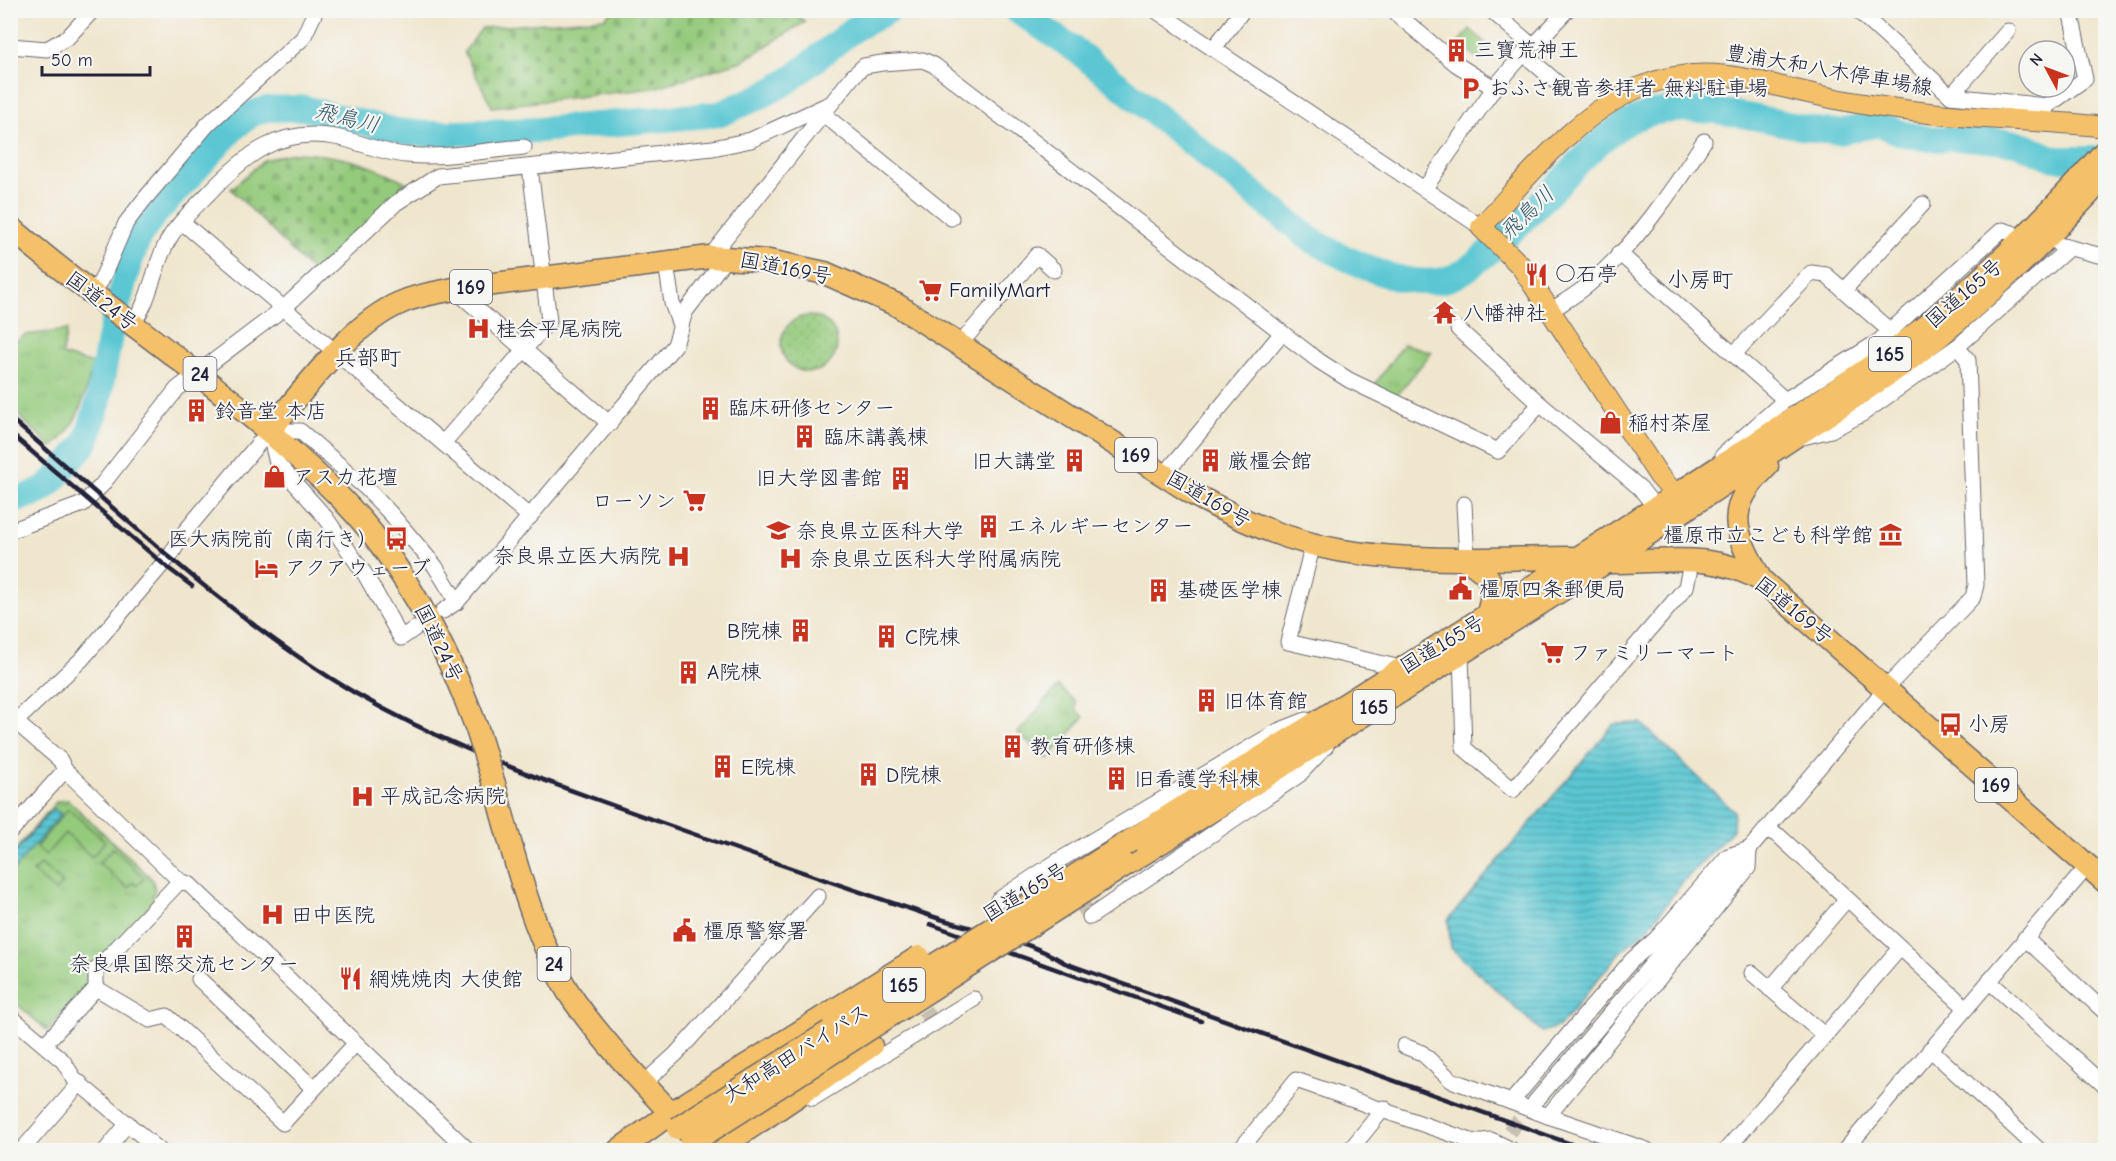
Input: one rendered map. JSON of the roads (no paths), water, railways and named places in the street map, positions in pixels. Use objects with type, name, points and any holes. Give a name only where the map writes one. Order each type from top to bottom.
[{"type":"highway","name":"国道165号","points":[[1342,716],[1401,668],[1487,617],[1655,507],[1681,501],[1791,440],[1897,369],[1974,309],[2049,236],[2093,180],[2106,150]]},
{"type":"highway","name":"国道165号","points":[[720,1150],[871,1046],[1038,939],[1133,853],[1342,716],[1461,654],[1606,562],[1681,501],[1713,469],[1841,387],[1936,320],[2093,180]]},
{"type":"highway","name":"国道24号","points":[[10,227],[98,299],[196,372],[269,431],[321,478],[381,546],[433,625],[458,678],[477,729],[517,867],[558,973],[579,1008],[644,1083],[685,1137]]},
{"type":"highway","name":"国道169号","points":[[269,431],[338,352],[362,329],[398,304],[454,289],[718,257],[794,266],[848,282],[897,305],[1195,495],[1237,517],[1313,544],[1378,555],[1467,560],[1574,558],[1606,562],[1692,559],[1734,566],[1761,580],[1887,687],[2106,882]]},
{"type":"highway","points":[[1761,580],[1739,538],[1736,514],[1751,482],[1791,440]]},
{"type":"highway","points":[[1467,560],[1484,571],[1492,582],[1493,596],[1487,617]]},
{"type":"highway","name":"国道165号","points":[[685,1137],[717,1084],[1061,868],[1133,853]]},
{"type":"highway","name":"大和高田バイパス","points":[[644,1150],[685,1137],[1133,853]]},
{"type":"highway","points":[[619,1150],[685,1137]]},
{"type":"main road","name":"豊浦大和八木停車場線","points":[[1484,229],[1593,112],[1639,87],[1678,75],[1718,73],[1823,97],[1911,111],[2011,121],[2044,113],[2106,126]]},
{"type":"main road","points":[[1484,229],[1520,266],[1659,476],[1681,501]]},
{"type":"street","points":[[10,46],[47,49],[68,37],[93,10]]},
{"type":"street","points":[[1155,10],[1484,229]]},
{"type":"street","points":[[1214,48],[1243,10]]},
{"type":"street","points":[[1392,10],[1456,64],[1494,88]]},
{"type":"street","points":[[1491,10],[1562,87]]},
{"type":"street","points":[[1425,188],[1494,88],[1527,49],[1568,10]]},
{"type":"street","points":[[1857,10],[1951,96],[2044,113],[2085,79],[2070,10]]},
{"type":"street","points":[[98,299],[101,281],[126,223],[208,124],[303,38],[310,13]]},
{"type":"street","points":[[1951,96],[2008,31]]},
{"type":"street","points":[[443,611],[457,602],[675,345],[685,312],[716,275],[718,257],[826,108],[864,66],[915,59],[934,65],[1281,334],[1350,380],[1498,451],[1540,404]]},
{"type":"street","points":[[10,531],[83,504],[101,486],[177,389],[196,372],[285,307],[396,203],[438,176],[713,148],[751,140],[826,108]]},
{"type":"street","points":[[826,108],[951,218]]},
{"type":"street","points":[[130,323],[144,309],[152,276],[164,247],[182,222],[249,154],[276,141],[298,135],[335,137],[405,155],[524,147]]},
{"type":"street","points":[[1550,311],[1588,285],[1619,253],[1677,183],[1704,141]]},
{"type":"street","points":[[437,154],[445,163],[502,159],[506,170]]},
{"type":"street","points":[[444,442],[549,321],[530,168]]},
{"type":"street","points":[[1844,290],[1852,284],[1923,204]]},
{"type":"street","points":[[182,222],[531,517]]},
{"type":"street","points":[[1713,469],[1723,454],[1785,400],[1879,341],[1889,330],[1915,311],[2002,230],[2012,232]]},
{"type":"street","points":[[1791,440],[1831,430],[1862,414],[1957,347],[2064,246],[2106,257]]},
{"type":"street","points":[[1619,253],[1785,400]]},
{"type":"street","points":[[960,344],[1037,255],[1054,270]]},
{"type":"street","points":[[666,262],[672,303],[681,328]]},
{"type":"street","points":[[1734,354],[1811,273],[1826,275],[1889,330]]},
{"type":"street","points":[[454,289],[610,424]]},
{"type":"street","points":[[1458,329],[1540,404],[1640,488],[1655,507]]},
{"type":"street","points":[[1165,474],[1281,334]]},
{"type":"street","points":[[1534,1102],[1887,687],[1942,626],[1969,603],[1976,585],[1968,360],[1957,347]]},
{"type":"street","points":[[269,431],[300,431],[366,488],[435,566],[457,602]]},
{"type":"street","points":[[269,431],[277,463],[326,518],[366,576],[401,638],[414,629]]},
{"type":"street","points":[[269,431],[183,534],[172,553],[82,659],[13,719],[60,760],[65,770],[180,880],[189,884],[468,1150]]},
{"type":"street","points":[[1464,504],[1467,560]]},
{"type":"street","points":[[1313,544],[1288,642],[1401,668]]},
{"type":"street","points":[[1461,654],[1464,748],[1513,790],[1686,586],[1692,559]]},
{"type":"street","points":[[1090,917],[1299,775],[1342,716]]},
{"type":"street","points":[[998,900],[1056,862],[1278,731],[1342,716]]},
{"type":"street","points":[[10,832],[65,770]]},
{"type":"street","points":[[1766,829],[1847,899],[1965,1007]]},
{"type":"street","points":[[1511,1102],[1631,961],[1656,939],[1728,856],[1749,849]]},
{"type":"street","points":[[1548,1116],[1748,868],[1749,849]]},
{"type":"street","points":[[1845,1150],[2087,867]]},
{"type":"street","points":[[45,1044],[96,988],[96,970],[180,880]]},
{"type":"street","points":[[644,1083],[676,1054],[818,896]]},
{"type":"street","points":[[1770,988],[1847,899]]},
{"type":"street","points":[[2025,938],[2106,1013]]},
{"type":"street","points":[[1726,1150],[1900,948]]},
{"type":"street","points":[[717,1084],[747,1054],[893,963]]},
{"type":"street","points":[[1752,973],[1824,1035]]},
{"type":"street","points":[[199,979],[314,1088]]},
{"type":"street","points":[[1989,981],[2106,1087]]},
{"type":"street","points":[[96,988],[150,1020],[167,1016],[283,1123],[356,1043]]},
{"type":"street","points":[[720,1150],[750,1138],[974,999]]},
{"type":"street","points":[[10,1016],[63,1060],[80,1083],[159,1150]]},
{"type":"street","points":[[1404,1046],[1422,1053],[1451,1080],[1647,1150]]},
{"type":"street","points":[[1930,1049],[2037,1150]]},
{"type":"street","points":[[1240,1150],[1296,1080],[1384,1108],[1471,1146],[1491,1140],[1512,1150]]},
{"type":"street","points":[[22,1150],[80,1083]]},
{"type":"street","points":[[1350,1150],[1384,1108]]},
{"type":"street","points":[[106,1150],[128,1123]]},
{"type":"water","points":[[1641,723],[1734,811],[1733,830],[1682,883],[1647,930],[1620,952],[1560,1026],[1542,1032],[1451,948],[1448,920],[1614,724]]},
{"type":"water","points":[[53,808],[61,814],[11,873],[11,857]]},
{"type":"waterway","name":"飛鳥川","points":[[10,502],[39,492],[52,482],[86,442],[98,403],[110,335],[128,267],[139,237],[152,218],[212,152],[236,126],[252,114],[266,109],[304,108],[397,131],[430,134],[539,130],[720,114],[787,82],[854,29],[890,10]]},
{"type":"waterway","name":"飛鳥川","points":[[1016,10],[1077,51],[1310,239],[1360,265],[1400,278],[1420,281],[1438,281],[1455,276],[1467,269],[1514,229],[1586,155],[1615,130],[1637,118],[1669,110],[1690,109],[1736,114],[1823,131],[1840,132],[1878,124],[1904,134],[1929,139],[1967,138],[2018,143],[2055,159],[2106,159]]},
{"type":"tunnel","points":[[1056,862],[1090,917]]},
{"type":"tunnel","points":[[911,991],[933,1023]]},
{"type":"tunnel","points":[[1494,1149],[1535,1102]]},
{"type":"railway","points":[[10,418],[176,563],[263,632],[308,664],[355,693],[443,738],[504,765],[598,800],[934,917],[1018,942],[1065,963],[1588,1150]]},
{"type":"railway","points":[[10,433],[192,586]]},
{"type":"railway","points":[[930,924],[1201,1021]]},
{"type":"place","name":"三寶荒神王","points":[[1456,50]]},
{"type":"place","name":"おふさ観音参拝者 無料駐車場","points":[[1471,88]]},
{"type":"place","name":"○石亭","points":[[1537,274]]},
{"type":"place","name":"FamilyMart","points":[[931,290]]},
{"type":"place","name":"八幡神社","points":[[1445,313]]},
{"type":"place","name":"桂会平尾病院","points":[[478,329]]},
{"type":"place","name":"臨床研修センター","points":[[710,408]]},
{"type":"place","name":"鈴音堂 本店","points":[[197,411]]},
{"type":"place","name":"稲村茶屋","points":[[1610,423]]},
{"type":"place","name":"臨床講義棟","points":[[805,437]]},
{"type":"place","name":"旧大講堂","points":[[1074,461]]},
{"type":"place","name":"厳橿会館","points":[[1210,461]]},
{"type":"place","name":"アスカ花壇","points":[[275,477]]},
{"type":"place","name":"旧大学図書館","points":[[900,478]]},
{"type":"place","name":"ローソン","points":[[694,501]]},
{"type":"place","name":"エネルギーセンター","points":[[988,526]]},
{"type":"place","name":"奈良県立医科大学","points":[[778,531]]},
{"type":"place","name":"橿原市立こども科学館","points":[[1891,535]]},
{"type":"place","name":"医大病院前（南行き）","points":[[396,539]]},
{"type":"place","name":"奈良県立医大病院","points":[[679,556]]},
{"type":"place","name":"奈良県立医科大学附属病院","points":[[791,559]]},
{"type":"place","name":"アクアウェーブ","points":[[267,568]]},
{"type":"place","name":"橿原四条郵便局","points":[[1461,589]]},
{"type":"place","name":"基礎医学棟","points":[[1159,590]]},
{"type":"place","name":"B院棟","points":[[800,631]]},
{"type":"place","name":"C院棟","points":[[887,637]]},
{"type":"place","name":"ファミリーマート","points":[[1552,653]]},
{"type":"place","name":"A院棟","points":[[689,672]]},
{"type":"place","name":"旧体育館","points":[[1206,701]]},
{"type":"place","name":"小房","points":[[1950,724]]},
{"type":"place","name":"教育研修棟","points":[[1012,746]]},
{"type":"place","name":"E院棟","points":[[723,767]]},
{"type":"place","name":"D院棟","points":[[868,775]]},
{"type":"place","name":"旧看護学科棟","points":[[1116,779]]},
{"type":"place","name":"平成記念病院","points":[[362,796]]},
{"type":"place","name":"田中医院","points":[[273,915]]},
{"type":"place","name":"橿原警察署","points":[[685,931]]},
{"type":"place","name":"奈良県国際交流センター","points":[[184,936]]},
{"type":"place","name":"網焼焼肉 大使館","points":[[351,979]]},
{"type":"district","name":"小房町","points":[[1700,280]]},
{"type":"district","name":"兵部町","points":[[368,358]]}]
